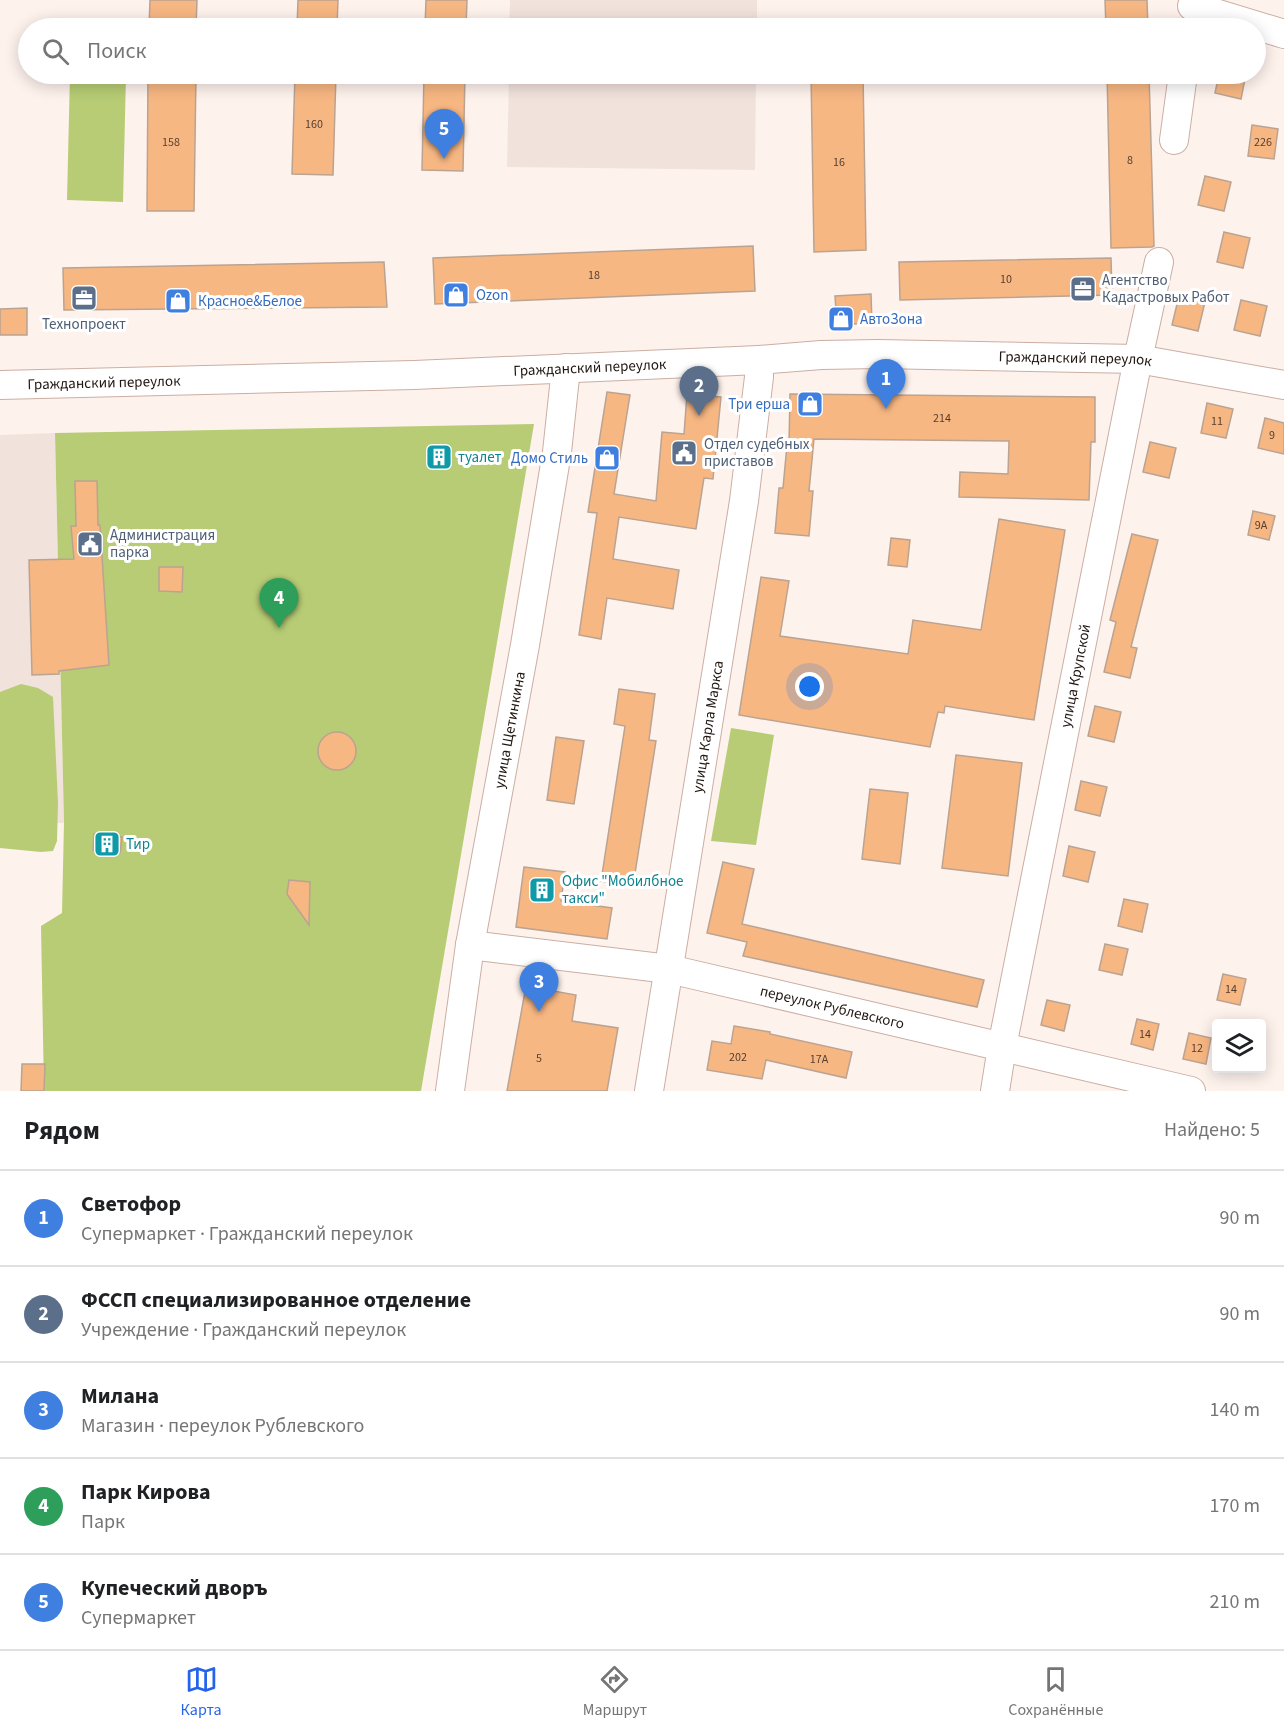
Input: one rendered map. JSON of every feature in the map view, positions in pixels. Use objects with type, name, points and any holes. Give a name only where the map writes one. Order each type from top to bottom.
[{"type":"street","points":[[1192,11],[1220,18]]},
{"type":"street","points":[[1266,30],[1284,34]]},
{"type":"street","points":[[1174,140],[1182,84]]},
{"type":"street","name":"улица Крупской","points":[[995,1091],[1138,358],[1159,262]]},
{"type":"street","name":"Гражданский переулок","points":[[0,385],[414,375],[878,354],[1138,358],[1284,385]]},
{"type":"street","name":"улица Карла Маркса","points":[[650,1091],[744,501],[759,360]]},
{"type":"street","name":"улица Щетинкина","points":[[450,1091],[470,945],[523,656],[557,452],[566,368]]},
{"type":"street","name":"переулок Рублевского","points":[[470,945],[669,969],[1191,1091]]},
{"type":"shaded area","points":[[510,0],[757,0],[757,18],[509,18]]},
{"type":"shaded area","points":[[509,84],[756,84],[755,170],[507,167]]},
{"type":"shaded area","points":[[55,433],[64,823],[0,823],[0,435]]},
{"type":"green space","points":[[70,84],[126,84],[123,202],[67,200]]},
{"type":"green space","points":[[534,424],[421,1091],[44,1091],[41,926],[62,913],[64,822],[55,433]]},
{"type":"green space","points":[[21,684],[38,688],[53,697],[58,803],[57,841],[53,851],[0,848],[0,692]]},
{"type":"green space","points":[[731,728],[774,735],[756,845],[711,841]]},
{"type":"building","points":[[150,0],[197,0],[196,18],[149,18]]},
{"type":"building","points":[[298,0],[338,0],[337,18],[297,18]]},
{"type":"building","points":[[426,0],[467,0],[466,18],[425,18]]},
{"type":"building","points":[[1105,0],[1147,0],[1148,18],[1106,18]]},
{"type":"building","points":[[148,84],[196,84],[194,211],[147,211]]},
{"type":"building","points":[[295,84],[336,84],[333,175],[292,174]]},
{"type":"building","points":[[424,84],[465,84],[463,171],[422,170]]},
{"type":"building","points":[[811,84],[863,84],[866,250],[814,252]]},
{"type":"building","points":[[1107,84],[1149,84],[1154,246],[1111,248]]},
{"type":"building","points":[[1217,84],[1244,84],[1241,99],[1215,93]]},
{"type":"building","points":[[1252,125],[1278,129],[1274,159],[1248,156]]},
{"type":"building","points":[[1205,176],[1231,182],[1224,211],[1198,205]]},
{"type":"building","points":[[1224,232],[1250,238],[1243,268],[1217,262]]},
{"type":"building","points":[[753,246],[755,291],[435,304],[433,258]]},
{"type":"building","points":[[1111,258],[1112,295],[900,300],[899,262]]},
{"type":"building","points":[[384,262],[387,307],[64,310],[63,268]]},
{"type":"building","points":[[871,294],[872,323],[837,325],[835,296]]},
{"type":"building","points":[[1179,296],[1205,302],[1198,331],[1172,325]]},
{"type":"building","points":[[1241,300],[1267,306],[1260,336],[1234,330]]},
{"type":"building","points":[[27,308],[27,335],[0,335],[0,309]]},
{"type":"building","points":[[607,392],[630,395],[614,494],[656,501],[662,432],[684,434],[687,394],[721,397],[713,479],[704,478],[696,529],[619,517],[613,559],[679,570],[673,609],[607,598],[601,639],[579,635],[597,513],[588,512]]},
{"type":"building","points":[[790,394],[1095,397],[1095,442],[1091,442],[1089,500],[959,497],[960,472],[1008,474],[1009,441],[814,439],[809,491],[813,491],[809,536],[775,533],[779,488],[783,488],[787,445],[789,445]]},
{"type":"building","points":[[1207,403],[1233,409],[1226,438],[1201,433]]},
{"type":"building","points":[[1265,418],[1284,423],[1284,454],[1258,448]]},
{"type":"building","points":[[1150,442],[1176,448],[1169,478],[1143,472]]},
{"type":"building","points":[[75,481],[97,481],[98,525],[100,525],[109,665],[59,671],[59,674],[32,675],[29,560],[74,559],[71,526],[76,526]]},
{"type":"building","points":[[1253,511],[1275,516],[1269,540],[1248,535]]},
{"type":"building","points":[[999,519],[1065,530],[1034,720],[945,706],[944,713],[938,712],[930,747],[739,715],[761,577],[789,581],[780,636],[908,654],[913,620],[981,630]]},
{"type":"building","points":[[1132,534],[1158,540],[1131,647],[1137,648],[1130,678],[1104,672],[1116,622],[1110,620]]},
{"type":"building","points":[[891,538],[910,540],[907,567],[888,565]]},
{"type":"building","points":[[159,567],[183,567],[182,592],[159,591]]},
{"type":"building","points":[[619,689],[655,694],[649,740],[656,741],[633,886],[601,881],[625,726],[614,724]]},
{"type":"building","points":[[1095,706],[1121,712],[1114,742],[1088,736]]},
{"type":"building","points":[[337,732],[344,733],[350,738],[355,744],[355,758],[350,764],[344,769],[337,770],[330,769],[324,764],[319,758],[318,751],[319,744],[324,738],[330,733]]},
{"type":"building","points":[[556,737],[584,741],[574,804],[547,800]]},
{"type":"building","points":[[956,755],[1022,763],[1008,876],[942,868]]},
{"type":"building","points":[[1081,781],[1107,787],[1100,816],[1075,810]]},
{"type":"building","points":[[870,789],[908,793],[900,864],[862,859]]},
{"type":"building","name":"Тир","points":[[94,834],[122,837],[120,853],[93,850]]},
{"type":"building","points":[[1069,846],[1095,852],[1088,882],[1063,876]]},
{"type":"building","points":[[723,862],[754,869],[742,924],[984,980],[977,1007],[743,956],[747,942],[707,933]]},
{"type":"building","name":"Офис \"Мобилбное такси\"","points":[[524,867],[565,872],[561,901],[612,908],[607,939],[516,927]]},
{"type":"building","points":[[289,880],[310,882],[309,925],[287,894]]},
{"type":"building","points":[[1124,899],[1148,904],[1142,932],[1118,926]]},
{"type":"building","points":[[1105,944],[1128,949],[1122,975],[1099,970]]},
{"type":"building","points":[[1223,974],[1246,979],[1240,1005],[1217,1000]]},
{"type":"building","points":[[526,986],[576,995],[572,1021],[618,1028],[607,1091],[507,1091]]},
{"type":"building","points":[[1047,1000],[1070,1005],[1064,1031],[1041,1025]]},
{"type":"building","points":[[1137,1019],[1159,1024],[1153,1050],[1131,1044]]},
{"type":"building","points":[[734,1026],[770,1032],[770,1034],[852,1052],[846,1078],[766,1060],[762,1079],[707,1070],[712,1041],[731,1044]]},
{"type":"building","points":[[1189,1033],[1211,1038],[1206,1064],[1183,1059]]},
{"type":"building","points":[[22,1064],[45,1064],[44,1091],[21,1091]]},
{"type":"place","name":"Купеческий дворъ","points":[[444,159]]},
{"type":"place","name":"Агентство Кадастровых Работ","points":[[1083,289]]},
{"type":"place","name":"Ozon","points":[[456,295]]},
{"type":"place","name":"Технопроект","points":[[84,298]]},
{"type":"place","name":"Красное&Белое","points":[[178,301]]},
{"type":"place","name":"АвтоЗона","points":[[841,319]]},
{"type":"place","name":"Три ерша","points":[[810,404]]},
{"type":"place","name":"Светофор","points":[[886,409]]},
{"type":"place","name":"ФССП специализированное отделение","points":[[699,416]]},
{"type":"place","name":"Отдел судебных приставов","points":[[684,453]]},
{"type":"place","name":"туалет","points":[[439,457]]},
{"type":"place","name":"Домо Стиль","points":[[607,458]]},
{"type":"place","name":"Администрация парка","points":[[90,544]]},
{"type":"place","name":"Парк Кирова","points":[[279,628]]},
{"type":"place","name":"Тир","points":[[107,844]]},
{"type":"place","name":"Офис \"Мобилбное такси\"","points":[[542,890]]},
{"type":"place","name":"Милана","points":[[539,1012]]}]
